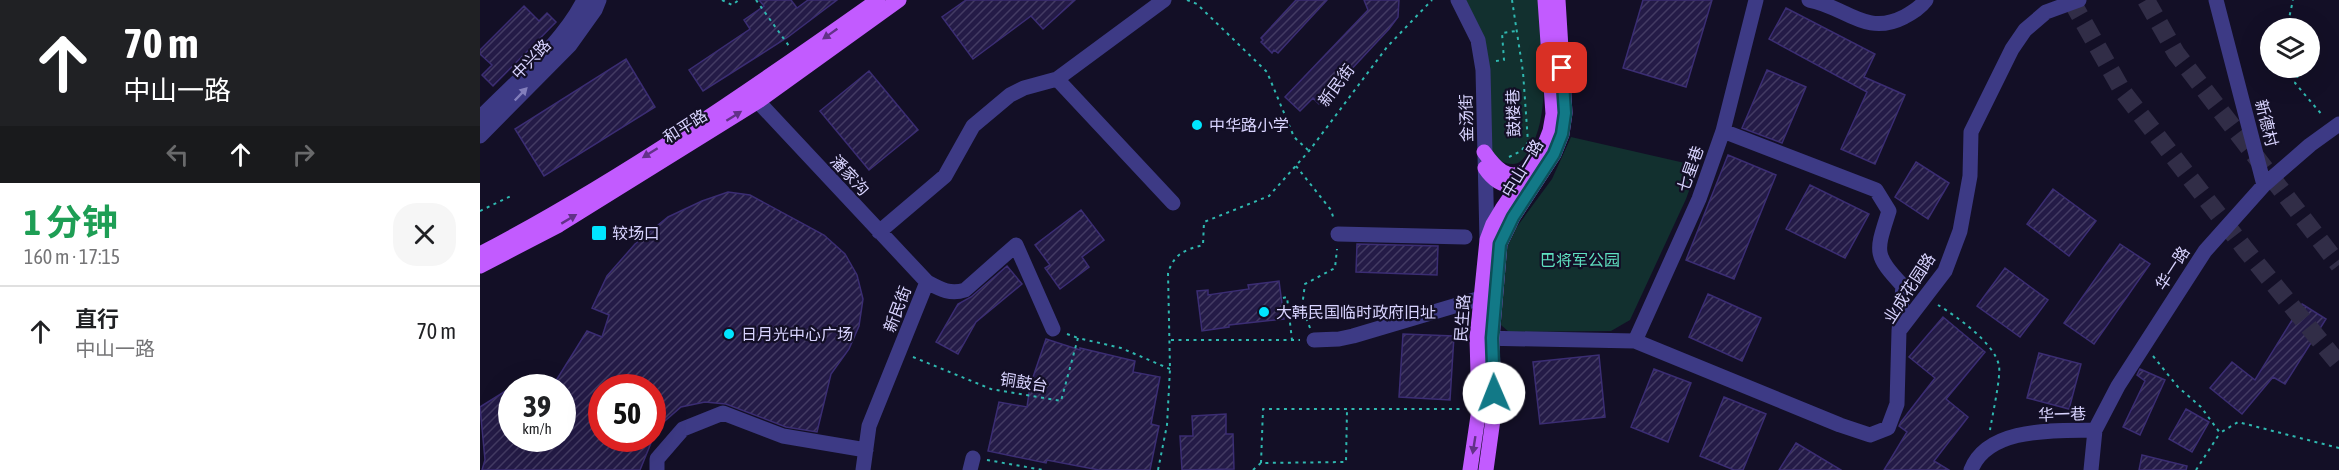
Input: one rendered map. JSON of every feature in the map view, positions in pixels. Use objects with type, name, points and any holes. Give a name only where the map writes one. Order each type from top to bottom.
[{"type":"main road","name":"和平路","points":[[480,254],[543,221],[753,97],[798,57],[878,0]]},
{"type":"main road","name":"和平路","points":[[480,266],[559,225],[899,0]]},
{"type":"main road","name":"中山一路","points":[[1494,242],[1513,217],[1537,169],[1550,131],[1553,114],[1545,0]]},
{"type":"main road","name":"中山一路","points":[[1537,169],[1554,154],[1562,134],[1565,113],[1558,0]]},
{"type":"main road","points":[[1485,160],[1491,162],[1505,174],[1513,176],[1537,169]]},
{"type":"main road","points":[[1485,160],[1491,177],[1502,184],[1518,186],[1533,180],[1537,169]]},
{"type":"main road","name":"中山一路","points":[[1494,242],[1493,224],[1518,186]]},
{"type":"main road","name":"民生路","points":[[1486,470],[1494,412],[1481,298],[1494,242]]},
{"type":"main road","name":"民生路","points":[[1470,470],[1479,409],[1494,242]]},
{"type":"street","name":"中兴路","points":[[480,118],[560,36],[573,20],[584,0]]},
{"type":"street","name":"中兴路","points":[[480,136],[570,45],[595,10],[598,0]]},
{"type":"street","points":[[879,232],[945,176],[973,126],[1010,95],[1024,88],[1057,79],[1164,0]]},
{"type":"street","name":"金汤街","points":[[1458,0],[1478,40],[1481,53],[1485,160],[1494,242]]},
{"type":"street","name":"七星巷","points":[[1635,341],[1699,199],[1723,131],[1756,0]]},
{"type":"street","points":[[1809,0],[1868,24],[1895,21],[1921,7],[1926,0]]},
{"type":"street","name":"业成花园路","points":[[1485,338],[1635,341],[1840,425],[1870,435],[1888,428],[1897,404],[1899,331],[1945,271],[1960,231],[1970,176],[1971,132],[2012,50],[2025,30],[2046,12],[2079,0]]},
{"type":"street","name":"新德村","points":[[2216,0],[2265,185]]},
{"type":"street","points":[[1057,79],[1173,203]]},
{"type":"street","name":"潘家沟","points":[[753,97],[927,282]]},
{"type":"street","name":"华一路","points":[[2091,470],[2096,430],[2118,386],[2205,251],[2265,185],[2336,126]]},
{"type":"street","points":[[1723,131],[1876,190],[1888,211],[1878,246],[1882,262],[1903,286],[1899,331]]},
{"type":"street","points":[[1338,234],[1465,237]]},
{"type":"street","name":"新民街","points":[[863,470],[869,426],[927,282],[944,291],[956,293],[965,290],[1016,245],[1053,329]]},
{"type":"street","points":[[1314,340],[1353,336],[1481,298]]},
{"type":"street","points":[[657,470],[657,459],[683,429],[723,413],[783,436],[866,450]]},
{"type":"street","name":"华一巷","points":[[1987,448],[2008,439],[2039,431],[2096,430]]},
{"type":"street","points":[[1971,470],[1987,448]]},
{"type":"path","points":[[722,0],[732,5],[739,0]]},
{"type":"path","points":[[756,0],[798,57]]},
{"type":"path","points":[[1187,0],[1197,4],[1267,72],[1294,137],[1309,151]]},
{"type":"path","name":"新民街","points":[[1171,340],[1168,273],[1171,263],[1178,254],[1203,245],[1204,222],[1269,196],[1309,151],[1387,47],[1432,0]]},
{"type":"path","name":"鼓楼巷","points":[[1509,157],[1521,151],[1528,142],[1528,122],[1512,0]]},
{"type":"path","points":[[2289,18],[2293,0]]},
{"type":"path","points":[[1494,61],[1504,60],[1502,33],[1517,31]]},
{"type":"path","points":[[2297,78],[2295,83],[2336,126]]},
{"type":"path","points":[[1158,470],[1167,425],[1171,340],[1314,340],[1302,307],[1305,284],[1335,268],[1338,234],[1331,210],[1296,166]]},
{"type":"path","points":[[480,211],[511,196]]},
{"type":"path","points":[[1926,296],[1963,321],[1994,354],[1999,367],[1987,448]]},
{"type":"path","points":[[1283,298],[1287,297],[1292,340]]},
{"type":"path","name":"铜鼓台","points":[[900,351],[991,389],[1061,401],[1078,338],[1121,348],[1170,369]]},
{"type":"path","points":[[2141,348],[2152,354],[2178,387],[2201,407],[2220,433]]},
{"type":"path","points":[[1261,463],[1263,409],[1479,409]]},
{"type":"path","points":[[1253,470],[1261,463],[1346,462],[1347,410]]},
{"type":"path","points":[[2196,470],[2220,433],[2238,422],[2339,448]]},
{"type":"path","points":[[972,464],[1043,470]]},
{"type":"green space","points":[[1465,0],[1539,0],[1544,79],[1541,120],[1527,154],[1518,163],[1503,162],[1491,150]]},
{"type":"green space","name":"巴将军公园","points":[[1571,137],[1698,166],[1686,199],[1630,320],[1611,331],[1509,332],[1501,325],[1505,252],[1516,228],[1552,179]]},
{"type":"building","points":[[759,0],[791,0],[797,8],[808,0],[837,0],[788,37],[703,91],[689,70],[750,29],[744,20],[764,6]]},
{"type":"building","points":[[966,0],[1075,0],[1043,29],[1031,16],[973,59],[942,17]]},
{"type":"building","points":[[1296,0],[1327,0],[1278,53],[1274,50],[1272,53],[1261,42],[1263,40],[1261,38]]},
{"type":"building","points":[[1364,0],[1399,0],[1398,17],[1319,104],[1313,98],[1300,111],[1285,97],[1368,10]]},
{"type":"building","points":[[1643,0],[1712,0],[1686,87],[1623,68]]},
{"type":"building","points":[[524,6],[539,21],[547,13],[556,22],[493,86],[482,75],[492,65],[480,54],[480,50]]},
{"type":"building","points":[[1786,8],[1875,54],[1864,77],[1905,95],[1875,164],[1841,149],[1867,92],[1769,39]]},
{"type":"building","points":[[626,59],[655,107],[544,176],[515,129]]},
{"type":"building","points":[[1767,70],[1806,87],[1782,143],[1742,128]]},
{"type":"building","points":[[869,71],[918,130],[869,170],[820,111]]},
{"type":"building","points":[[1728,155],[1776,175],[1734,279],[1686,260]]},
{"type":"building","points":[[1916,162],[1949,183],[1928,219],[1895,197]]},
{"type":"building","points":[[1810,185],[1869,214],[1845,258],[1786,229]]},
{"type":"building","points":[[2053,189],[2096,221],[2069,256],[2027,224]]},
{"type":"building","name":"日月光中心广场","points":[[728,192],[750,195],[824,235],[845,254],[857,275],[863,299],[859,326],[849,349],[831,374],[817,432],[786,427],[726,404],[705,402],[681,407],[666,420],[666,374],[588,374],[588,452],[647,452],[640,470],[482,470],[485,460],[480,407],[498,396],[498,452],[576,452],[576,374],[560,374],[587,331],[602,337],[609,315],[592,308],[607,276],[635,244],[668,217]]},
{"type":"building","points":[[1081,210],[1104,240],[1082,257],[1089,267],[1060,289],[1045,268],[1050,265],[1035,245]]},
{"type":"building","points":[[1357,244],[1438,246],[1437,275],[1356,272]]},
{"type":"building","points":[[2120,244],[2150,264],[2094,344],[2064,323]]},
{"type":"building","points":[[1007,266],[1022,284],[976,322],[958,354],[936,342],[958,304],[971,297]]},
{"type":"building","points":[[2005,268],[2048,300],[2020,337],[1977,306]]},
{"type":"building","points":[[1279,281],[1284,319],[1229,325],[1229,327],[1202,331],[1197,291],[1208,290],[1208,295],[1249,289],[1248,285]]},
{"type":"building","points":[[1708,294],[1761,318],[1742,361],[1689,337]]},
{"type":"building","points":[[2302,304],[2326,319],[2285,384],[2273,377],[2242,414],[2210,388],[2232,362],[2255,380]]},
{"type":"building","points":[[1943,317],[1985,352],[1946,399],[1968,417],[1934,461],[1949,470],[1884,470],[1907,432],[1899,426],[1901,422],[1935,378],[1909,357]]},
{"type":"building","points":[[1403,334],[1454,336],[1450,400],[1399,397]]},
{"type":"building","points":[[1046,339],[1080,350],[1080,348],[1135,361],[1133,372],[1160,377],[1151,424],[1159,426],[1150,470],[1099,470],[1047,460],[1046,463],[988,451],[999,402],[1027,407],[1030,386]]},
{"type":"building","points":[[2039,353],[2081,364],[2069,409],[2027,398]]},
{"type":"building","points":[[1599,355],[1605,417],[1540,424],[1533,362]]},
{"type":"building","points":[[1654,369],[1691,383],[1668,442],[1631,427]]},
{"type":"building","points":[[2140,369],[2165,380],[2140,435],[2123,427],[2145,381],[2137,375]]},
{"type":"building","points":[[1724,397],[1766,414],[1743,470],[1734,470],[1700,456]]},
{"type":"building","points":[[2186,409],[2209,422],[2192,452],[2169,439]]},
{"type":"building","points":[[1226,414],[1226,434],[1233,434],[1234,469],[1182,470],[1180,436],[1193,436],[1192,416]]},
{"type":"building","points":[[1796,443],[1841,470],[1779,470]]},
{"type":"building","points":[[2142,455],[2187,466],[2186,470],[2139,470]]},
{"type":"tunnel","points":[[2071,0],[2123,92],[2245,249],[2339,364]]},
{"type":"tunnel","points":[[2146,0],[2176,53],[2339,265]]},
{"type":"place","name":"中华路小学","points":[[1197,125]]},
{"type":"place","name":"较场口","points":[[599,233]]},
{"type":"place","name":"大韩民国临时政府旧址","points":[[1264,312]]},
{"type":"place","name":"日月光中心广场","points":[[729,334]]},
{"type":"route","points":[[1494,393],[1492,338],[1500,244],[1513,217],[1544,172],[1562,134],[1565,113],[1562,68]]}]
